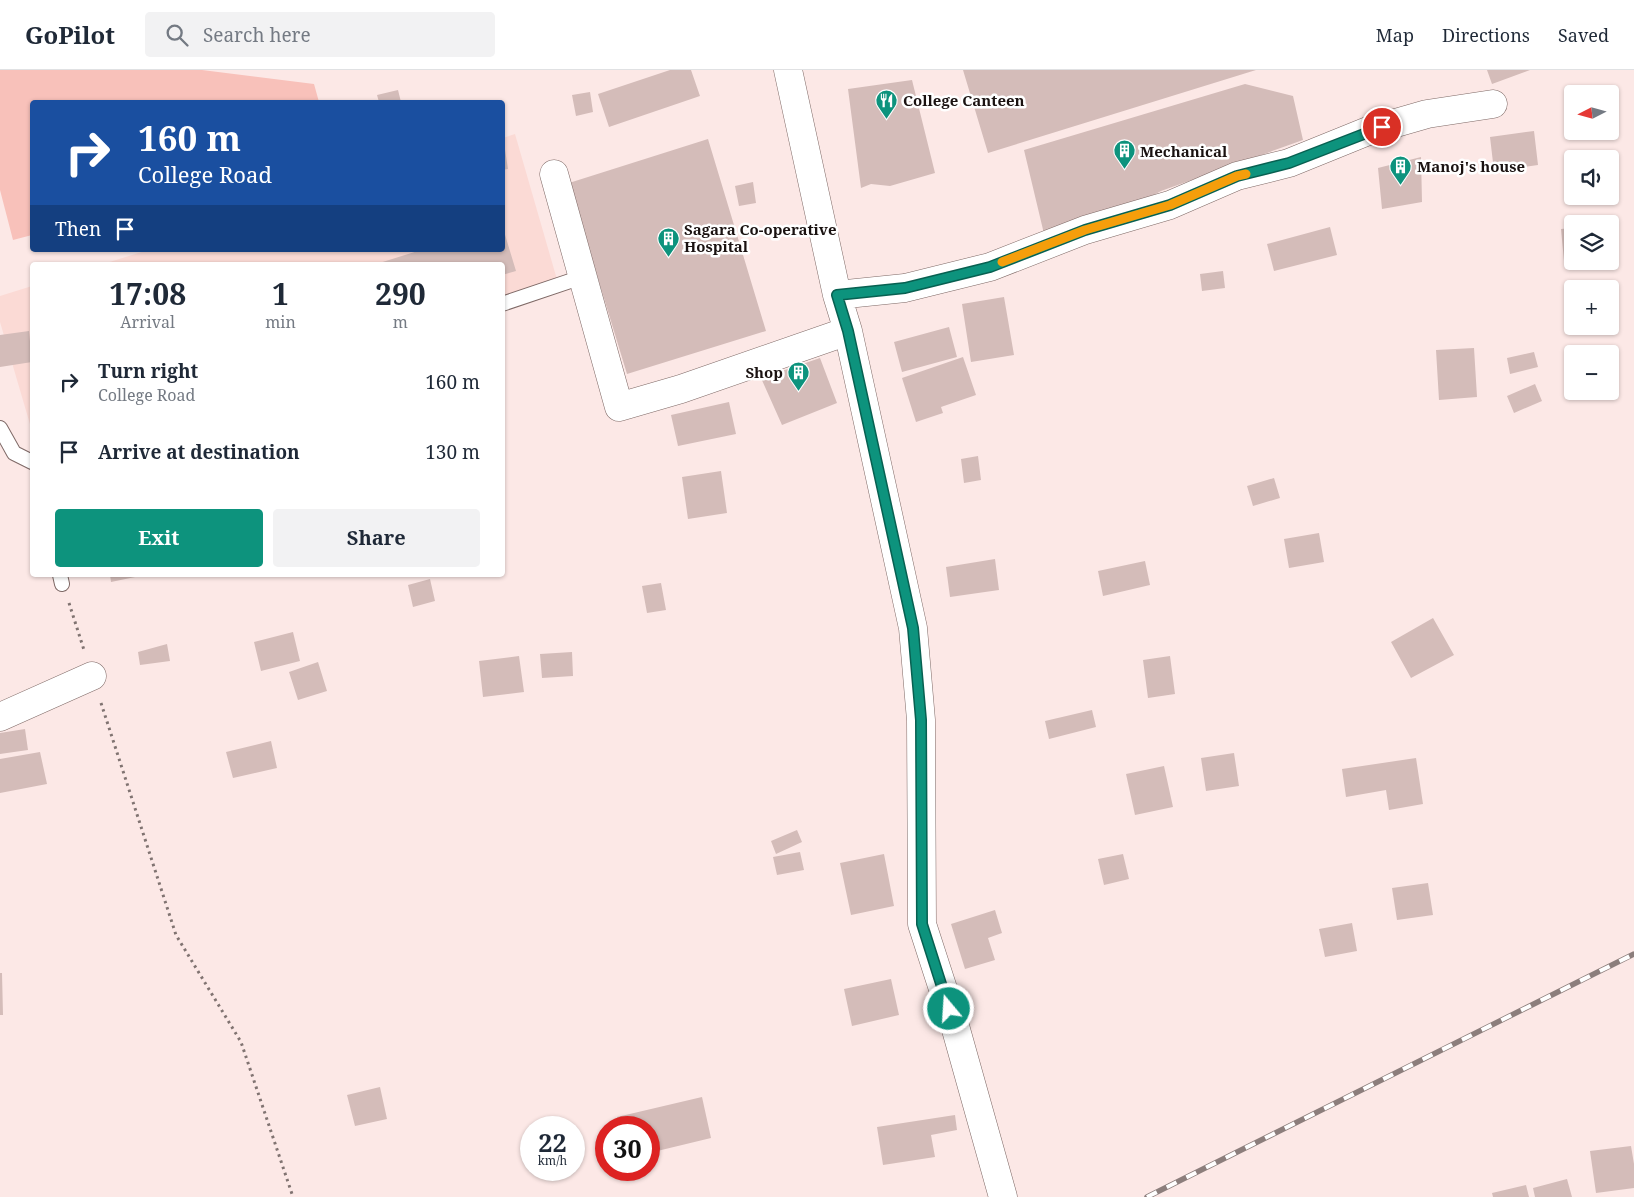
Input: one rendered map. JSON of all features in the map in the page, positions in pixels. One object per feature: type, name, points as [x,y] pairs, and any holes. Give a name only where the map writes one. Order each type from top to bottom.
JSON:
[{"type":"street","points":[[788,70],[913,628],[921,720],[922,924],[955,1026],[1003,1197]]},
{"type":"street","points":[[837,295],[905,288],[990,267],[1085,230],[1170,205],[1237,176],[1289,163],[1368,131],[1427,114],[1493,104]]},
{"type":"street","points":[[554,174],[619,407],[681,389],[848,331]]},
{"type":"street","points":[[0,717],[92,676]]},
{"type":"lane","points":[[505,303],[582,277]]},
{"type":"lane","points":[[0,428],[14,453],[30,463]]},
{"type":"lane","points":[[0,458],[14,453]]},
{"type":"path","points":[[61,579],[176,935],[241,1042],[294,1197]]},
{"type":"shaded area","points":[[0,70],[202,70],[314,84],[318,100],[30,100],[30,236],[13,240],[0,190]]},
{"type":"shaded area","points":[[515,134],[558,283],[505,299],[505,262],[110,262],[142,252],[505,252],[505,137]]},
{"type":"shaded area","points":[[30,287],[30,424],[0,322],[0,296]]},
{"type":"building","points":[[670,70],[691,70],[700,96],[609,127],[598,94]]},
{"type":"building","points":[[963,70],[1256,70],[988,153]]},
{"type":"building","points":[[1487,70],[1530,70],[1492,84]]},
{"type":"building","name":"College Canteen","points":[[912,80],[935,173],[890,186],[871,184],[861,188],[848,89]]},
{"type":"building","name":"Mechanical","points":[[1245,84],[1293,96],[1303,140],[1161,191],[1092,229],[1045,238],[1024,150]]},
{"type":"building","points":[[398,90],[400,100],[378,100],[377,95]]},
{"type":"building","points":[[590,92],[593,112],[576,116],[572,95]]},
{"type":"building","points":[[1534,131],[1538,165],[1494,171],[1490,137]]},
{"type":"building","name":"Sagara Co-operative Hospital","points":[[708,139],[766,331],[627,374],[569,183]]},
{"type":"building","points":[[505,150],[508,169],[505,170]]},
{"type":"building","name":"Manoj's house","points":[[1421,157],[1422,202],[1382,209],[1378,168]]},
{"type":"building","points":[[753,182],[756,203],[739,206],[735,186]]},
{"type":"building","points":[[1330,227],[1337,255],[1274,271],[1267,244]]},
{"type":"building","points":[[1561,229],[1564,229],[1564,261]]},
{"type":"building","points":[[505,235],[516,271],[505,274],[505,262],[383,262],[415,252],[505,252]]},
{"type":"building","points":[[1223,271],[1225,288],[1202,291],[1200,274]]},
{"type":"building","points":[[1004,297],[1014,355],[971,362],[962,304]]},
{"type":"building","points":[[949,327],[957,357],[902,372],[894,342]]},
{"type":"building","points":[[29,331],[30,362],[0,367],[0,335]]},
{"type":"building","points":[[1474,348],[1477,397],[1439,400],[1436,350]]},
{"type":"building","points":[[1534,352],[1538,367],[1510,374],[1507,358]]},
{"type":"building","points":[[963,357],[976,395],[941,407],[943,413],[916,422],[902,378]]},
{"type":"building","name":"Shop","points":[[820,358],[837,403],[782,425],[761,378]]},
{"type":"building","points":[[1535,384],[1542,401],[1514,413],[1507,396]]},
{"type":"building","points":[[729,402],[736,434],[678,446],[671,415]]},
{"type":"building","points":[[978,456],[981,480],[964,483],[961,459]]},
{"type":"building","points":[[721,471],[727,513],[688,519],[682,477]]},
{"type":"building","points":[[1274,478],[1280,498],[1253,506],[1247,486]]},
{"type":"building","points":[[1319,533],[1324,562],[1289,568],[1284,539]]},
{"type":"building","points":[[995,559],[999,590],[950,597],[946,567]]},
{"type":"building","points":[[1145,561],[1150,585],[1103,596],[1098,571]]},
{"type":"building","points":[[110,577],[135,577],[111,582]]},
{"type":"building","points":[[430,579],[435,601],[413,607],[408,585]]},
{"type":"building","points":[[661,583],[666,610],[647,613],[642,586]]},
{"type":"building","points":[[1433,618],[1454,655],[1411,678],[1391,642]]},
{"type":"building","points":[[293,632],[300,661],[261,671],[254,642]]},
{"type":"building","points":[[167,644],[170,661],[140,665],[138,652]]},
{"type":"building","points":[[572,652],[573,676],[542,678],[540,654]]},
{"type":"building","points":[[519,656],[524,692],[483,697],[479,661]]},
{"type":"building","points":[[1170,656],[1175,694],[1148,698],[1143,660]]},
{"type":"building","points":[[318,662],[327,691],[298,700],[289,672]]},
{"type":"building","points":[[1092,710],[1096,727],[1049,739],[1045,721]]},
{"type":"building","points":[[25,729],[28,750],[0,754],[0,733]]},
{"type":"building","points":[[271,741],[277,768],[233,778],[226,752]]},
{"type":"building","points":[[40,752],[47,784],[0,793],[0,759]]},
{"type":"building","points":[[1234,753],[1239,786],[1206,791],[1201,758]]},
{"type":"building","points":[[1416,758],[1423,804],[1389,810],[1386,790],[1346,797],[1342,769]]},
{"type":"building","points":[[1164,766],[1173,807],[1135,815],[1126,774]]},
{"type":"building","points":[[797,830],[802,842],[776,854],[771,841]]},
{"type":"building","points":[[800,852],[804,870],[777,875],[773,857]]},
{"type":"building","points":[[884,854],[894,906],[851,915],[840,863]]},
{"type":"building","points":[[1123,854],[1129,879],[1104,885],[1098,859]]},
{"type":"building","points":[[1428,883],[1433,915],[1397,920],[1392,888]]},
{"type":"building","points":[[995,910],[1002,933],[988,938],[995,960],[965,969],[951,924]]},
{"type":"building","points":[[1352,923],[1357,951],[1325,957],[1319,929]]},
{"type":"building","points":[[0,973],[2,973],[3,1015],[0,1015]]},
{"type":"building","points":[[891,979],[899,1015],[852,1026],[844,989]]},
{"type":"building","points":[[380,1087],[387,1119],[355,1126],[347,1095]]},
{"type":"building","points":[[702,1097],[711,1138],[660,1150],[660,1116],[621,1116]]},
{"type":"building","points":[[955,1115],[957,1130],[931,1135],[935,1157],[883,1165],[877,1127]]},
{"type":"building","points":[[1631,1146],[1634,1164],[1634,1188],[1596,1193],[1590,1151]]},
{"type":"building","points":[[1567,1179],[1572,1197],[1535,1197],[1533,1188]]},
{"type":"building","points":[[1526,1185],[1529,1197],[1493,1197],[1492,1193]]},
{"type":"railway","points":[[1147,1197],[1634,954]]},
{"type":"slow traffic","points":[[1002,262],[1085,230],[1170,205],[1237,176],[1246,174]]},
{"type":"place","name":"College Canteen","points":[[887,119]]},
{"type":"place","name":"Mechanical","points":[[1124,170]]},
{"type":"place","name":"Manoj's house","points":[[1401,185]]},
{"type":"place","name":"Sagara Co-operative Hospital","points":[[668,257]]},
{"type":"place","name":"Shop","points":[[799,391]]},
{"type":"route","points":[[949,1009],[922,924],[921,720],[913,628],[848,331],[837,295],[905,288],[990,267],[1085,230],[1170,205],[1237,176],[1289,163],[1382,127]]}]
